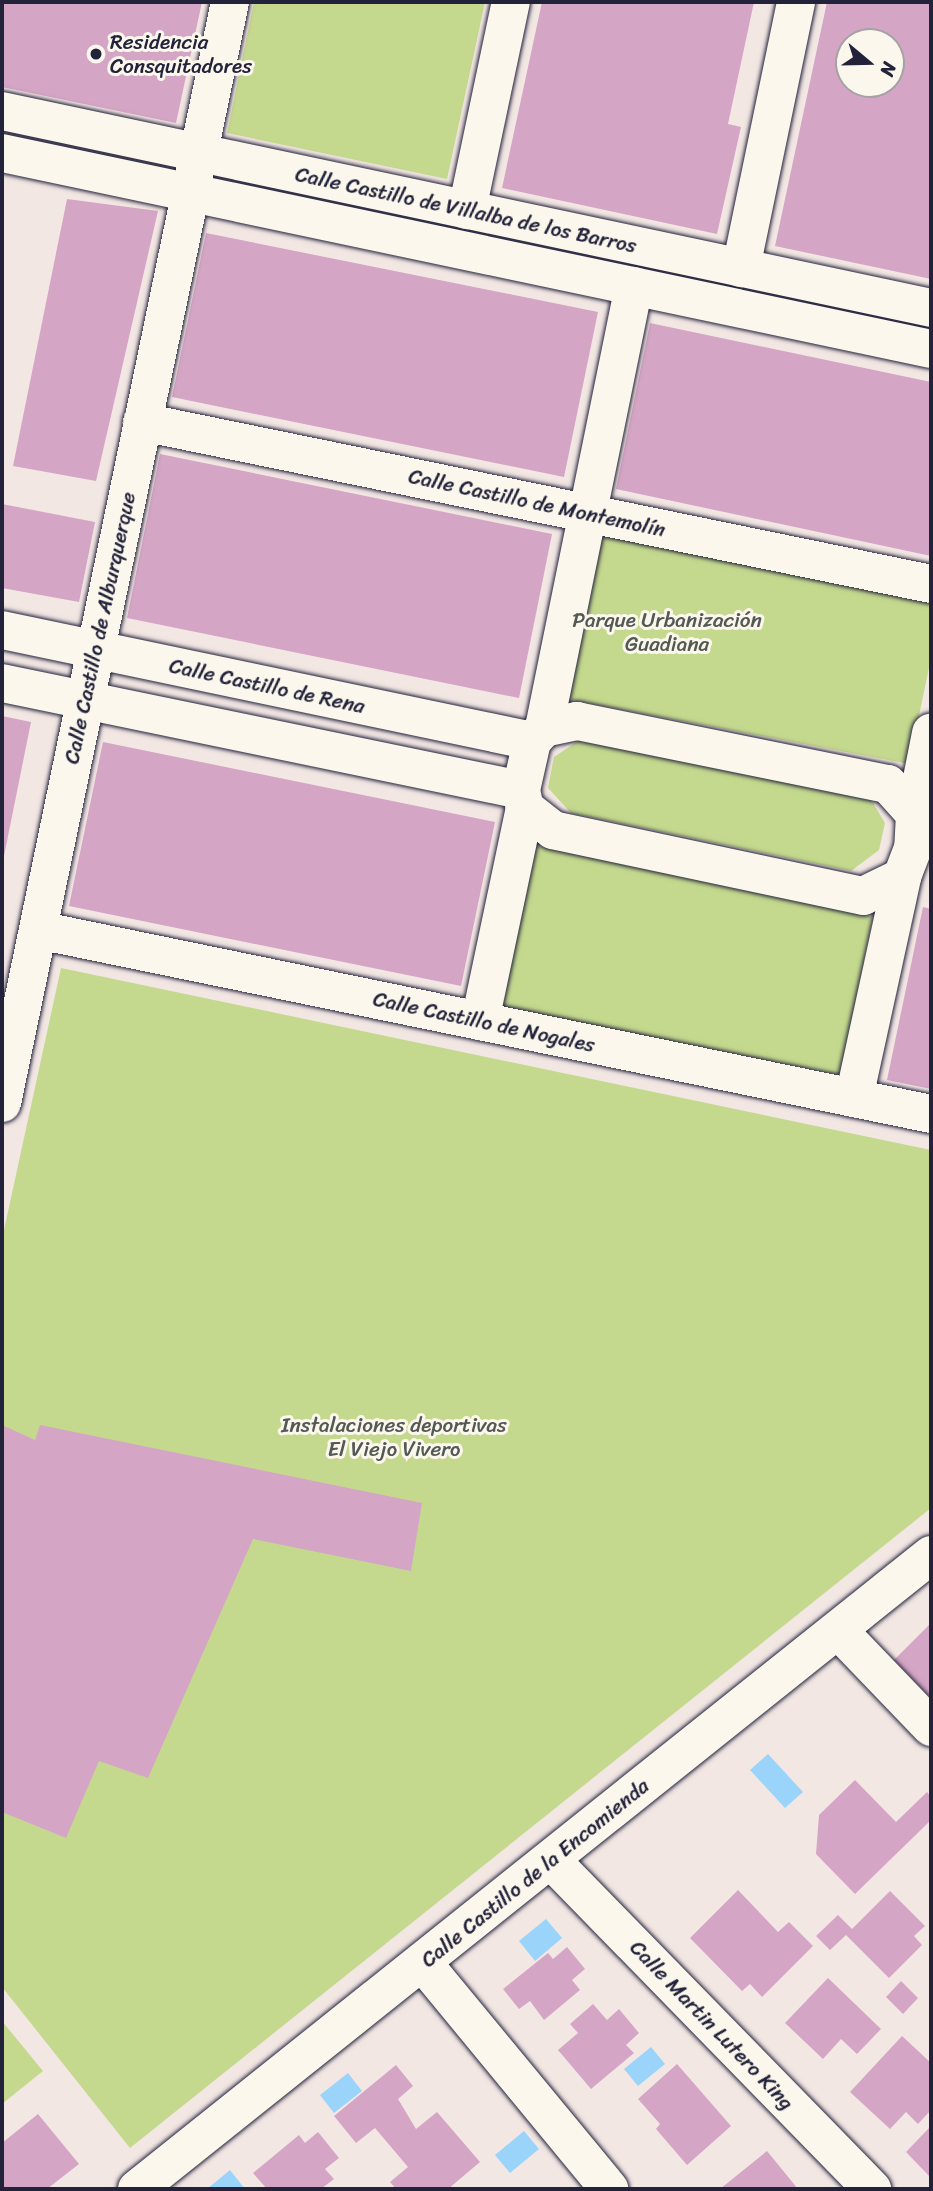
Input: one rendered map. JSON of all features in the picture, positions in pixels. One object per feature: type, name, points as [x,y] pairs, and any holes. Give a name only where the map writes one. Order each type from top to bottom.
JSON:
[{"type":"street","name":"Calle Castillo de Alburquerque","points":[[2,1104],[230,2]]},
{"type":"street","points":[[467,210],[511,2]]},
{"type":"street","points":[[741,268],[796,2]]},
{"type":"street","name":"Calle Castillo de Villalba de los Barros","points":[[2,111],[931,308]]},
{"type":"street","name":"Calle Castillo de Villalba de los Barros","points":[[2,153],[931,349]]},
{"type":"street","points":[[480,1021],[523,799],[587,514],[634,286]]},
{"type":"street","name":"Calle Castillo de Montemolín","points":[[142,422],[931,584]]},
{"type":"street","name":"Calle Castillo de Rena","points":[[2,630],[538,735]]},
{"type":"street","points":[[2,683],[523,799],[553,830],[863,896],[913,873]]},
{"type":"street","points":[[538,735],[577,721],[888,784],[920,820]]},
{"type":"street","points":[[854,1098],[913,873],[931,733]]},
{"type":"street","name":"Calle Castillo de Nogales","points":[[38,930],[931,1114]]},
{"type":"street","name":"Calle Castillo de la Encomienda","points":[[150,2185],[931,1555]]},
{"type":"street","points":[[839,1631],[931,1727]]},
{"type":"street","name":"Calle Martin Lutero King","points":[[551,1860],[872,2189]]},
{"type":"street","points":[[423,1963],[609,2189]]},
{"type":"green space","points":[[254,2],[485,2],[447,179],[227,133]]},
{"type":"green space","name":"Parque Urbanización Guadiana","points":[[596,532],[931,599],[931,658],[909,764],[561,698]]},
{"type":"green space","points":[[581,739],[870,798],[885,823],[879,850],[851,871],[571,813],[548,788],[554,757]]},
{"type":"green space","points":[[534,845],[873,917],[840,1075],[503,1007]]},
{"type":"green space","name":"Instalaciones deportivas El Viejo Vivero","points":[[61,968],[931,1150],[931,1508],[130,2148],[2,1987],[2,1239]]},
{"type":"green space","points":[[2,2021],[43,2071],[2,2104]]},
{"type":"water","points":[[768,1754],[803,1792],[785,1808],[750,1770]]},
{"type":"water","points":[[546,1919],[562,1938],[535,1961],[519,1941]]},
{"type":"water","points":[[651,2047],[665,2064],[638,2086],[624,2069]]},
{"type":"water","points":[[348,2073],[362,2091],[334,2113],[320,2095]]},
{"type":"water","points":[[524,2131],[539,2149],[510,2173],[495,2155]]},
{"type":"water","points":[[230,2170],[245,2189],[207,2189]]},
{"type":"building","name":"Residencia Consquitadores","points":[[2,2],[202,2],[176,123],[2,87]]},
{"type":"building","points":[[542,2],[754,2],[728,124],[741,127],[717,234],[502,188]]},
{"type":"building","points":[[827,2],[931,2],[931,279],[775,246]]},
{"type":"building","points":[[67,199],[158,211],[96,481],[13,466]]},
{"type":"building","points":[[206,233],[598,312],[564,477],[172,397]]},
{"type":"building","points":[[650,323],[931,382],[931,556],[616,489]]},
{"type":"building","points":[[160,454],[552,534],[519,698],[127,618]]},
{"type":"building","points":[[2,504],[95,522],[79,602],[2,588]]},
{"type":"building","points":[[2,716],[31,722],[3,861],[2,861]]},
{"type":"building","points":[[103,742],[495,822],[461,986],[69,906]]},
{"type":"building","points":[[923,907],[931,909],[931,1089],[887,1080]]},
{"type":"building","points":[[2,1425],[35,1440],[40,1425],[422,1503],[411,1571],[253,1539],[148,1778],[99,1761],[66,1838],[2,1812]]},
{"type":"building","points":[[931,1623],[931,1698],[894,1660]]},
{"type":"building","points":[[855,1780],[896,1822],[927,1792],[931,1797],[931,1820],[855,1894],[816,1854],[819,1815]]},
{"type":"building","points":[[738,1890],[778,1932],[789,1922],[813,1946],[762,1997],[750,1984],[742,1991],[690,1938]]},
{"type":"building","points":[[890,1891],[925,1926],[914,1936],[922,1945],[889,1978],[846,1935],[830,1950],[816,1936],[838,1915],[852,1929]]},
{"type":"building","points":[[567,1947],[585,1969],[572,1980],[580,1990],[544,2020],[530,2001],[519,2009],[503,1989],[548,1953],[553,1959]]},
{"type":"building","points":[[828,1978],[881,2029],[857,2054],[841,2039],[823,2059],[785,2023]]},
{"type":"building","points":[[901,1981],[918,1998],[903,2014],[886,1997]]},
{"type":"building","points":[[593,2004],[607,2020],[619,2009],[639,2033],[626,2045],[634,2053],[591,2089],[558,2050],[578,2033],[570,2024]]},
{"type":"building","points":[[902,2036],[931,2063],[931,2110],[918,2124],[906,2112],[890,2129],[850,2092]]},
{"type":"building","points":[[677,2064],[731,2126],[687,2165],[656,2129],[660,2124],[638,2099]]},
{"type":"building","points":[[396,2065],[413,2086],[398,2099],[416,2129],[437,2112],[480,2162],[448,2189],[396,2189],[390,2182],[408,2167],[375,2128],[356,2143],[334,2116]]},
{"type":"building","points":[[38,2114],[79,2164],[47,2189],[2,2189],[2,2143]]},
{"type":"building","points":[[929,2128],[931,2130],[931,2178],[906,2152]]},
{"type":"building","points":[[318,2132],[339,2158],[325,2169],[334,2179],[321,2189],[267,2189],[253,2173],[299,2135],[305,2143]]},
{"type":"building","points":[[767,2151],[798,2189],[720,2189]]},
{"type":"place","name":"Residencia Consquitadores","points":[[96,54]]}]
